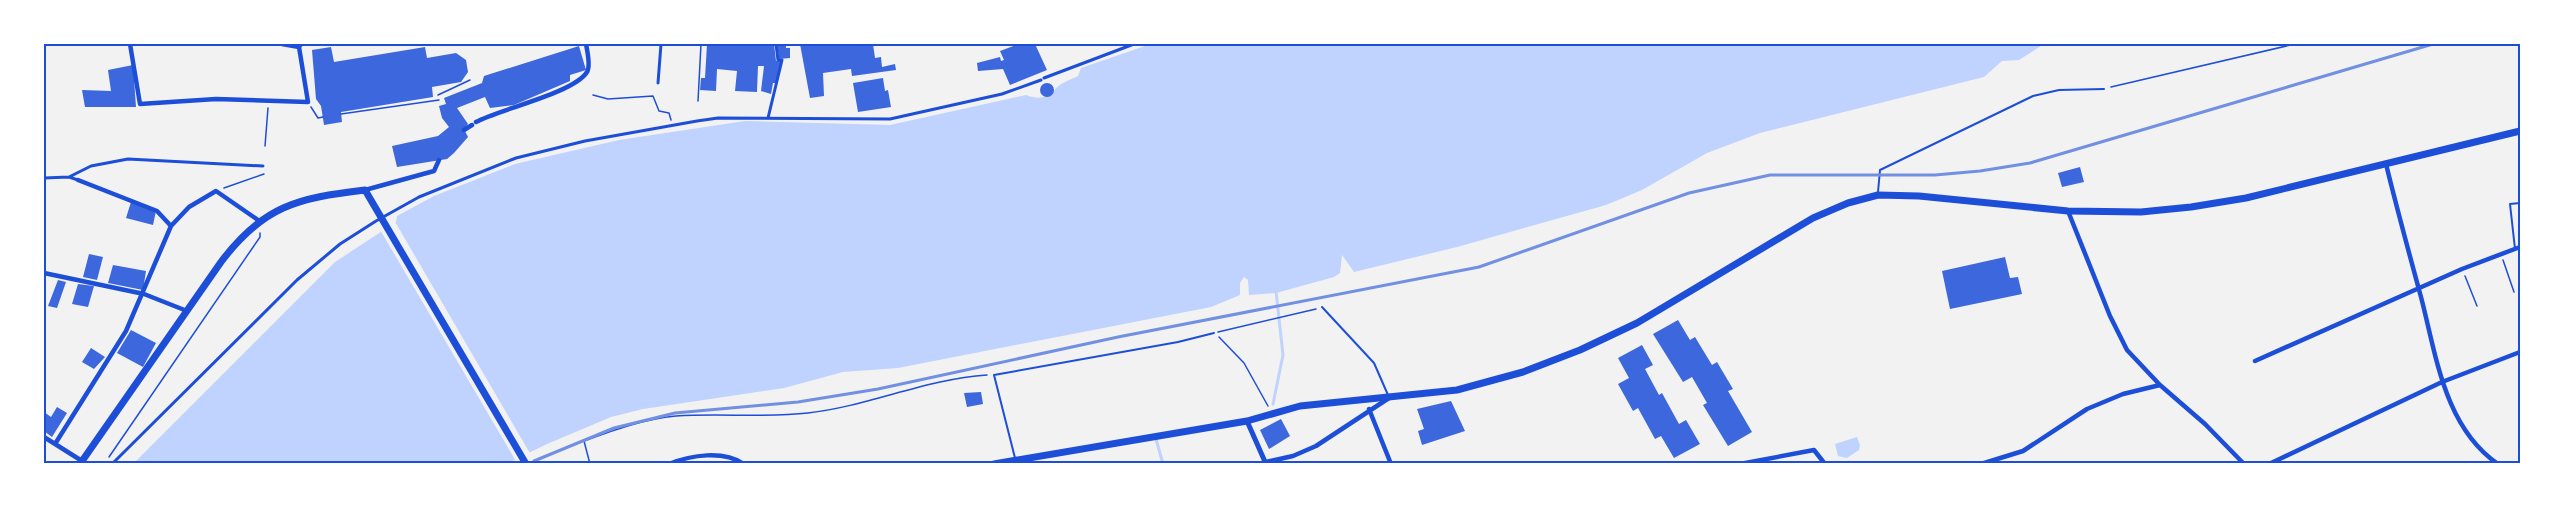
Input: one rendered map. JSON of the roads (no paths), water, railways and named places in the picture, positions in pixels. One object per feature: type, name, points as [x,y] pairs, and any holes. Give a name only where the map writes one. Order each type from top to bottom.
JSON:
[{"type":"main road","points":[[994,464],[1247,421],[1327,402],[1389,398],[1478,385],[1580,350],[1637,323],[1813,218],[1848,203],[1878,195],[1919,196],[2068,211],[2141,212],[2246,198],[2520,131]]},
{"type":"main road","points":[[81,462],[234,245],[258,220],[304,201],[365,190],[525,462]]},
{"type":"street","points":[[130,44],[140,104],[216,99],[308,102],[300,45],[282,44]]},
{"type":"street","points":[[464,130],[474,123],[559,90],[584,74],[588,68],[586,44]]},
{"type":"street","points":[[658,83],[661,44]]},
{"type":"street","points":[[768,118],[782,60],[778,60],[776,44]]},
{"type":"street","points":[[112,464],[297,280],[340,244],[393,211],[467,176],[537,151],[718,118],[890,119],[1002,94],[1134,44]]},
{"type":"street","points":[[69,177],[91,166],[128,159],[263,166]]},
{"type":"street","points":[[365,190],[434,171],[438,160]]},
{"type":"street","points":[[2386,164],[2442,382],[2469,434],[2498,464]]},
{"type":"street","points":[[44,178],[69,177],[78,180],[157,211],[171,226]]},
{"type":"street","points":[[55,444],[126,331],[144,294],[171,226],[189,207],[216,191],[258,220]]},
{"type":"street","points":[[2068,211],[2110,316],[2127,350],[2160,385],[2205,424],[2244,464]]},
{"type":"street","points":[[2255,361],[2418,288],[2518,248]]},
{"type":"street","points":[[44,273],[144,294],[187,311]]},
{"type":"street","points":[[2269,464],[2442,382],[2520,352]]},
{"type":"street","points":[[1981,464],[2023,451],[2087,409],[2123,394],[2160,385]]},
{"type":"street","points":[[1247,421],[1266,463],[1293,456],[1316,446],[1389,398]]},
{"type":"street","points":[[1369,409],[1391,464]]},
{"type":"street","points":[[44,437],[81,462]]},
{"type":"street","points":[[1740,464],[1814,450],[1825,464]]},
{"type":"street","points":[[669,464],[694,457],[715,456],[735,458],[744,464]]},
{"type":"lane","points":[[1878,195],[1880,170],[1955,131],[2001,114],[2033,96],[2058,90],[2104,88]]},
{"type":"lane","points":[[2518,248],[2510,204],[2520,203]]},
{"type":"lane","points":[[1322,307],[1374,363],[1389,398]]},
{"type":"lane","points":[[1015,459],[994,375],[1214,333]]},
{"type":"water","points":[[1151,44],[2044,44],[2019,60],[2002,61],[1984,77],[1760,133],[1707,153],[1642,190],[1606,205],[1457,247],[1354,272],[1342,255],[1340,273],[1334,277],[1276,293],[1249,295],[1248,280],[1244,277],[1240,283],[1240,295],[1211,307],[898,368],[843,372],[784,388],[643,409],[611,417],[508,463],[133,464],[335,262],[396,222],[397,216],[434,196],[515,164],[619,140],[745,121],[890,125],[1026,95],[1036,98],[1044,97],[1051,95],[1059,85],[1078,76],[1081,68]]},
{"type":"water","points":[[1857,437],[1859,450],[1847,458],[1838,456],[1835,444]]},
{"type":"waterway","points":[[1273,404],[1283,355],[1276,291]]},
{"type":"waterway","points":[[1156,439],[1163,464]]},
{"type":"railway","points":[[534,461],[614,428],[675,413],[798,402],[878,389],[1118,337],[1479,267],[1689,193],[1770,175],[1935,175],[2030,163],[2433,44]]}]
